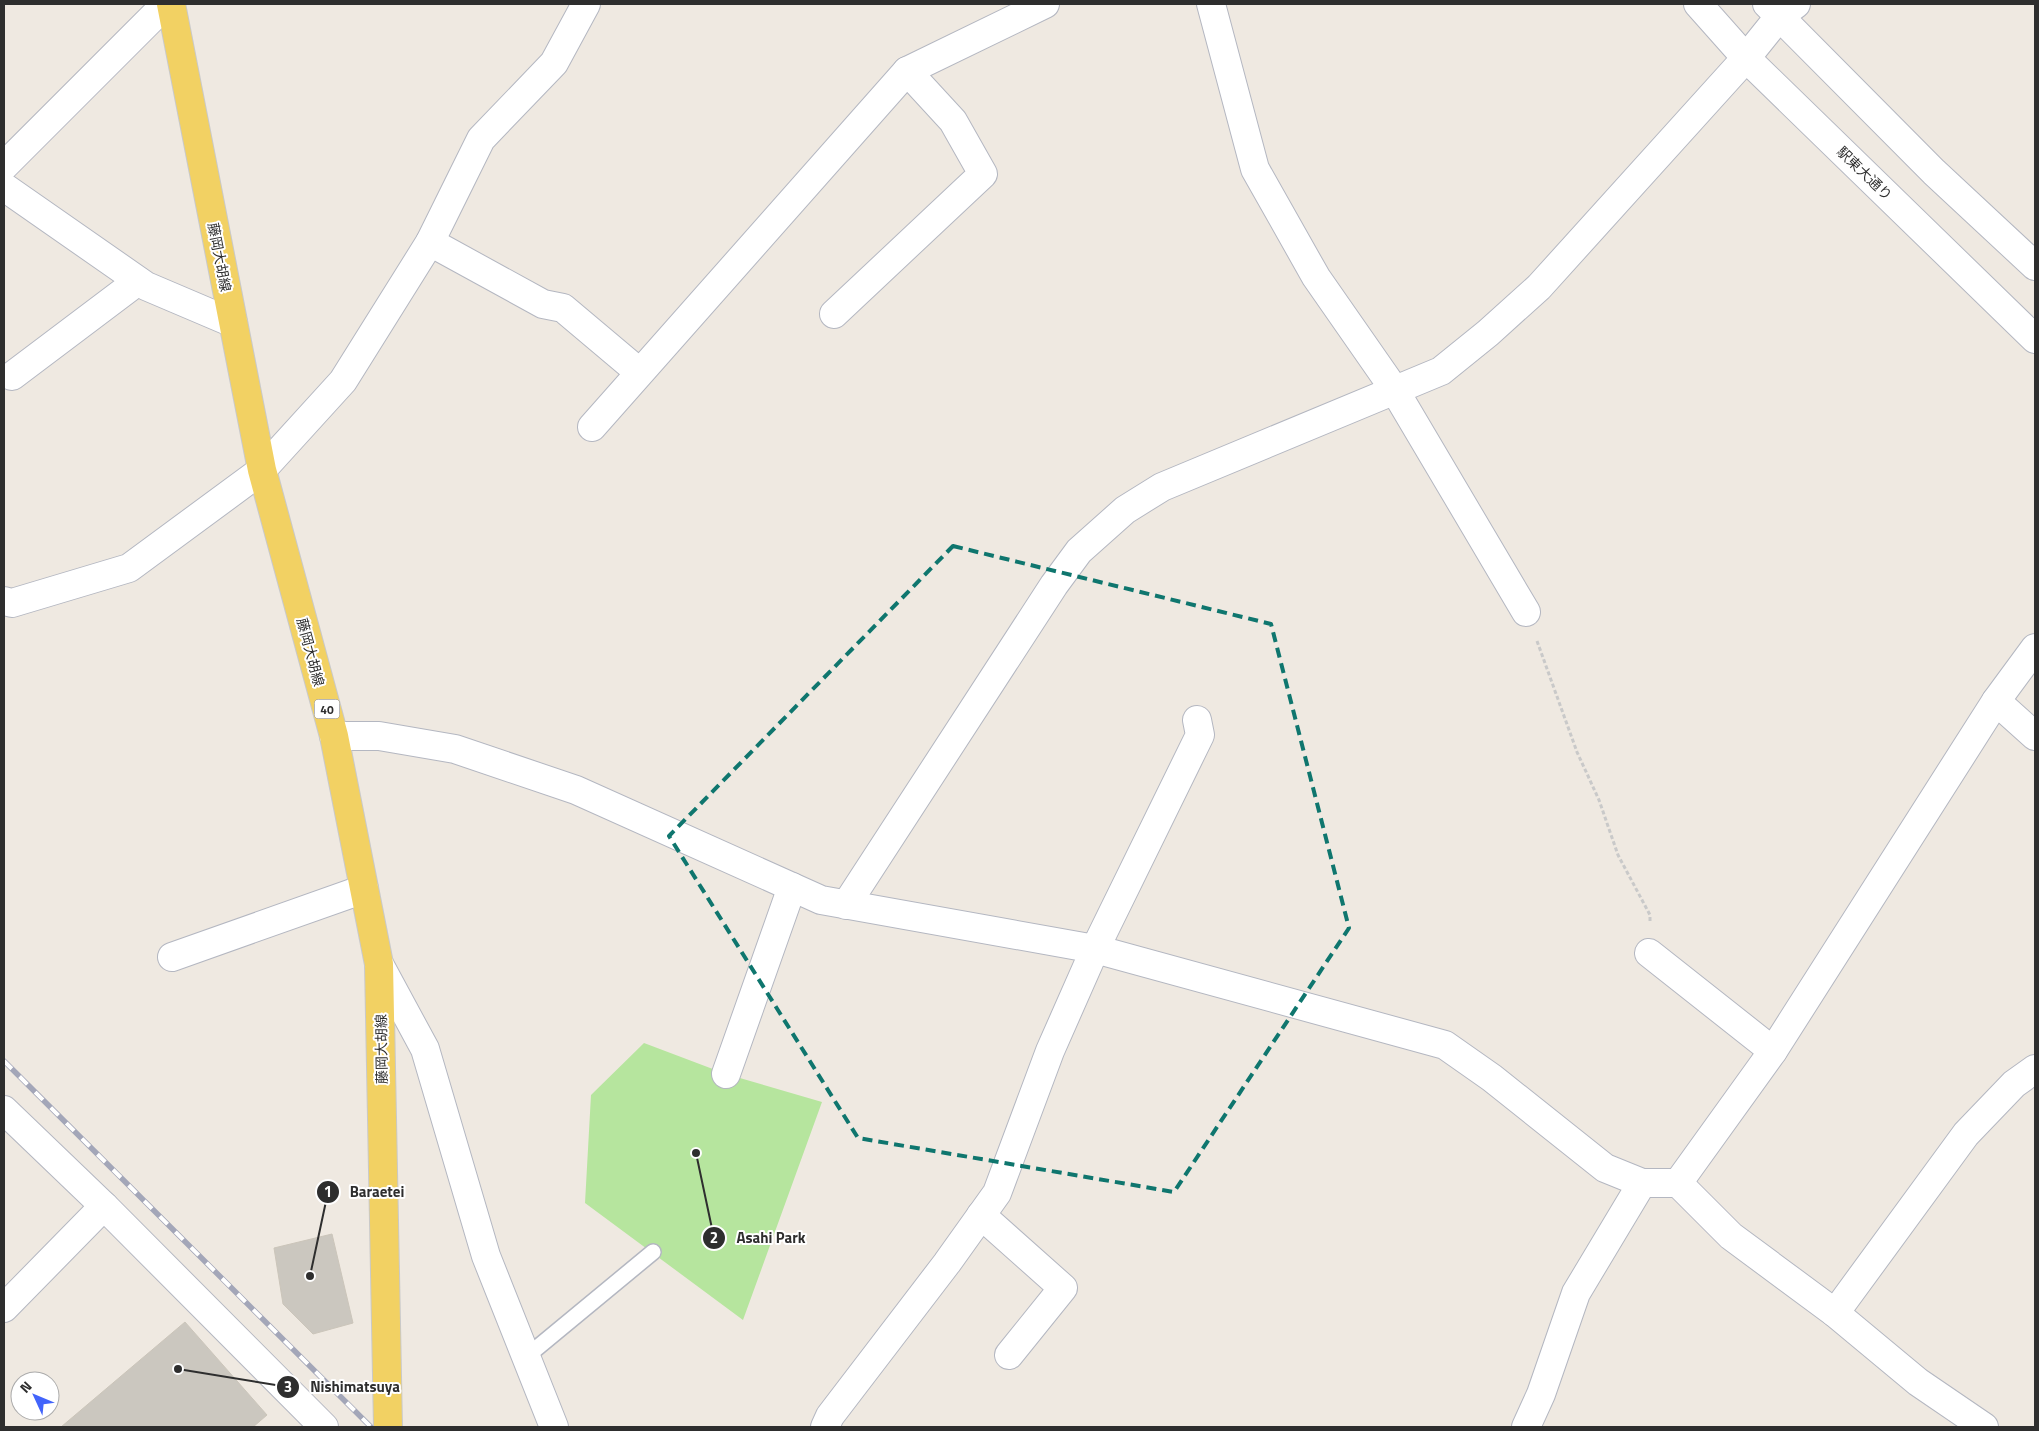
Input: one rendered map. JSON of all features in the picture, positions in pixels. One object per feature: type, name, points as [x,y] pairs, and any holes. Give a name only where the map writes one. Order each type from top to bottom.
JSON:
[{"type":"main road","name":"藤岡大胡線","points":[[171,4],[262,470],[334,736],[379,964],[388,1427]]},
{"type":"street","points":[[4,166],[166,4]]},
{"type":"street","points":[[4,601],[12,603],[129,568],[262,470],[343,381],[430,242],[480,139],[554,63],[586,4]]},
{"type":"street","points":[[592,427],[906,71],[1045,4]]},
{"type":"street","points":[[1211,4],[1254,169],[1316,277],[1394,389],[1526,612]]},
{"type":"street","name":"駅東大通り","points":[[1698,4],[1746,58],[2035,338]]},
{"type":"street","points":[[846,905],[1054,585],[1079,551],[1125,510],[1162,486],[1394,389],[1442,371],[1532,294],[1746,58],[1781,8],[1934,172],[2035,266]]},
{"type":"street","points":[[834,314],[983,174],[953,121],[906,71]]},
{"type":"street","points":[[4,187],[146,286],[233,323]]},
{"type":"street","points":[[430,242],[542,304],[563,308],[639,372]]},
{"type":"street","points":[[12,376],[138,281]]},
{"type":"street","points":[[1678,1183],[1773,1051],[1996,701],[2035,648]]},
{"type":"street","points":[[1996,701],[2035,736]]},
{"type":"street","points":[[825,1427],[830,1416],[947,1264],[997,1193],[1050,1051],[1094,949],[1200,735],[1196,720]]},
{"type":"street","points":[[334,736],[379,736],[456,749],[576,790],[822,900],[1094,949],[1445,1045],[1492,1078],[1605,1168],[1642,1183],[1678,1183],[1731,1236],[1835,1313],[1918,1382],[1984,1427]]},
{"type":"street","points":[[726,1074],[792,887]]},
{"type":"street","points":[[172,956],[364,889]]},
{"type":"street","points":[[1649,953],[1773,1051]]},
{"type":"street","points":[[379,964],[425,1049],[486,1256],[554,1427]]},
{"type":"street","points":[[1835,1313],[1966,1134],[2014,1084],[2035,1069]]},
{"type":"street","points":[[4,1110],[104,1206],[324,1427]]},
{"type":"street","points":[[1526,1427],[1541,1394],[1576,1294],[1642,1183]]},
{"type":"street","points":[[4,1308],[104,1206]]},
{"type":"street","points":[[981,1216],[1063,1288],[1009,1355]]},
{"type":"lane","points":[[526,1358],[652,1252]]},
{"type":"path","points":[[1526,612],[1577,752],[1599,800],[1618,856],[1650,915],[1649,953]]},
{"type":"highlighted area","points":[[953,546],[1271,624],[1349,928],[1174,1192],[858,1138],[669,836]]},
{"type":"green space","points":[[644,1043],[726,1074],[822,1102],[743,1320],[585,1203],[591,1095]]},
{"type":"building","points":[[332,1234],[353,1323],[313,1334],[283,1304],[274,1248]]},
{"type":"building","points":[[185,1322],[267,1415],[253,1427],[61,1427]]},
{"type":"railway","points":[[4,1061],[371,1427]]},
{"type":"place","name":"Asahi Park","points":[[696,1153]]},
{"type":"place","name":"Baraetei","points":[[310,1276]]},
{"type":"place","name":"Nishimatsuya","points":[[178,1369]]}]
